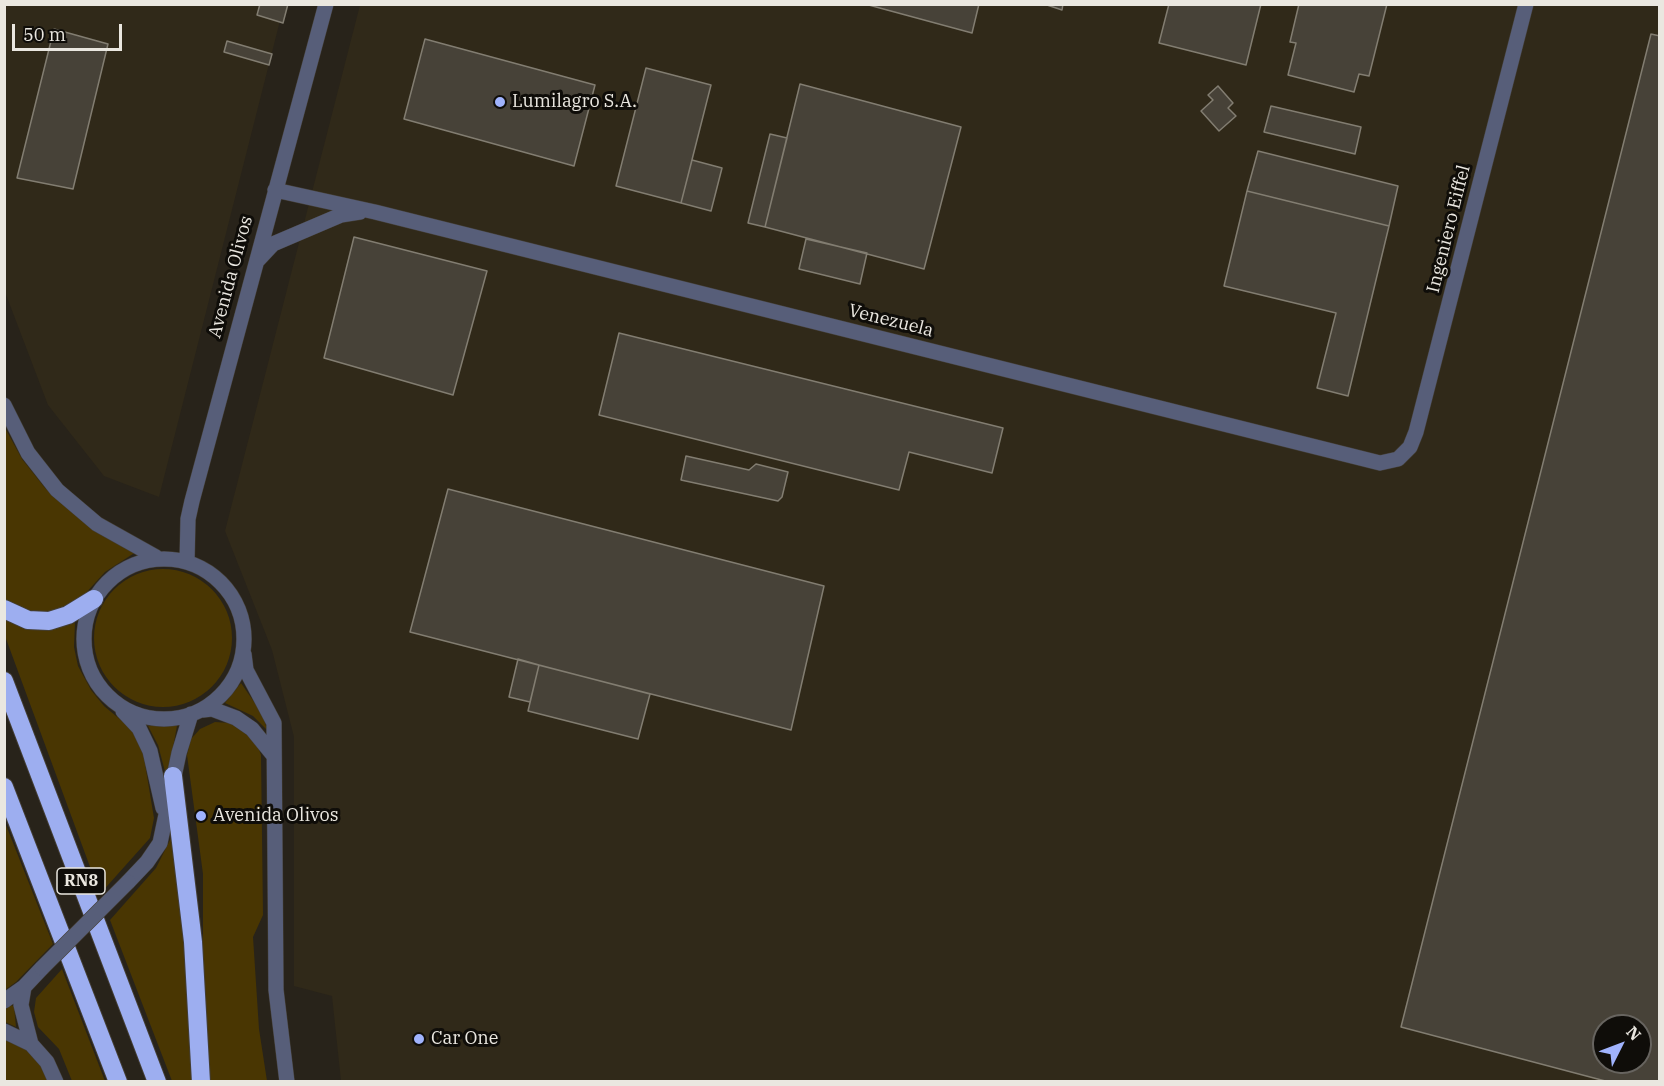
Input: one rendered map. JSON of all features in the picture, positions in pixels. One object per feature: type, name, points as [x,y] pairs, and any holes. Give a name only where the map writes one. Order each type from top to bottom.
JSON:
[{"type":"highway","points":[[4,609],[28,620],[49,621],[68,615],[94,598]]},
{"type":"highway","name":"RN8","points":[[4,681],[158,1082]]},
{"type":"highway","points":[[173,776],[193,942],[201,1082]]},
{"type":"highway","name":"RN8","points":[[4,787],[118,1082]]},
{"type":"street","name":"Avenida Olivos","points":[[187,562],[188,519],[192,501],[326,4]]},
{"type":"street","name":"Ingeniero Eiffel","points":[[1398,459],[1410,447],[1416,432],[1526,4]]},
{"type":"street","name":"Venezuela","points":[[275,190],[375,212],[1367,462],[1380,463],[1398,459]]},
{"type":"street","points":[[254,267],[260,255],[273,244],[341,215],[375,212]]},
{"type":"street","points":[[4,405],[28,453],[57,490],[97,524],[156,558],[187,562],[209,574],[226,589],[242,622],[246,670],[274,723],[275,979],[287,1082]]},
{"type":"street","points":[[156,558],[119,572],[102,586],[86,616],[83,635],[85,655],[96,681],[139,728],[150,751],[158,775],[165,819]]},
{"type":"street","points":[[4,1001],[24,987],[128,882],[160,843],[173,776],[197,712],[227,689],[240,666],[243,652]]},
{"type":"street","points":[[114,702],[132,712],[151,718],[171,718],[212,709],[236,718],[252,729],[274,756]]},
{"type":"street","points":[[24,987],[21,1012],[31,1044]]},
{"type":"street","points":[[4,1031],[31,1044],[47,1062],[56,1082]]},
{"type":"shaded area","points":[[5,5],[284,5],[159,497],[104,476],[48,405],[5,292]]},
{"type":"shaded area","points":[[360,5],[1659,5],[1659,1081],[341,1081],[332,996],[294,986],[294,737],[272,650],[225,531]]},
{"type":"shaded area","points":[[4,426],[22,459],[45,488],[103,536],[136,552],[105,572],[74,606],[61,612],[25,614],[5,601]]},
{"type":"shaded area","points":[[163,569],[190,574],[202,580],[212,589],[221,599],[227,611],[232,638],[227,665],[221,677],[212,687],[202,696],[190,702],[163,707],[136,702],[124,696],[114,687],[105,677],[99,665],[94,638],[99,611],[105,599],[114,589],[124,580],[136,574]]},
{"type":"shaded area","points":[[5,618],[33,630],[49,630],[75,623],[74,647],[78,666],[91,690],[104,706],[134,731],[143,752],[154,818],[150,838],[100,894],[5,636]]},
{"type":"shaded area","points":[[241,683],[261,712],[268,731],[253,716],[225,703]]},
{"type":"shaded area","points":[[215,722],[230,723],[256,741],[261,755],[263,915],[253,937],[259,1029],[267,1081],[210,1081],[203,964],[203,874],[187,755],[191,739],[200,729]]},
{"type":"shaded area","points":[[148,726],[177,726],[167,779],[158,745]]},
{"type":"shaded area","points":[[4,820],[53,944],[16,982],[5,990]]},
{"type":"shaded area","points":[[176,828],[196,1081],[172,1081],[110,920],[156,868]]},
{"type":"shaded area","points":[[62,969],[105,1081],[72,1081],[59,1049],[38,1027],[34,1012],[36,998]]},
{"type":"shaded area","points":[[10,1005],[14,1006],[16,1027],[5,1022],[5,1010]]},
{"type":"shaded area","points":[[5,1039],[23,1047],[38,1060],[50,1082],[5,1082]]},
{"type":"building","points":[[260,4],[288,4],[283,23],[257,15]]},
{"type":"building","points":[[865,4],[979,4],[972,33]]},
{"type":"building","points":[[1044,4],[1063,4],[1062,10]]},
{"type":"building","points":[[1169,4],[1261,4],[1246,65],[1159,43]]},
{"type":"building","points":[[1299,4],[1387,4],[1369,76],[1359,74],[1354,92],[1288,75],[1296,43],[1290,42]]},
{"type":"building","points":[[54,29],[108,44],[73,189],[17,178]]},
{"type":"building","points":[[1651,34],[1660,36],[1660,1082],[1609,1082],[1401,1027]]},
{"type":"building","name":"Lumilagro S.A.","points":[[425,39],[595,85],[574,166],[404,119]]},
{"type":"building","points":[[227,41],[272,54],[269,65],[224,52]]},
{"type":"building","points":[[646,68],[711,85],[681,203],[616,186]]},
{"type":"building","points":[[800,84],[961,127],[924,269],[765,227]]},
{"type":"building","points":[[1218,86],[1233,103],[1228,108],[1236,116],[1219,131],[1201,111],[1213,100],[1208,95]]},
{"type":"building","points":[[1271,106],[1361,127],[1355,154],[1264,132]]},
{"type":"building","points":[[770,134],[787,138],[765,227],[748,223]]},
{"type":"building","points":[[1258,151],[1398,186],[1389,226],[1247,191]]},
{"type":"building","points":[[692,160],[722,168],[711,211],[681,203]]},
{"type":"building","points":[[1247,191],[1389,226],[1348,396],[1317,388],[1336,313],[1224,286]]},
{"type":"building","points":[[354,237],[487,271],[453,395],[324,358]]},
{"type":"building","points":[[806,239],[867,253],[860,284],[799,269]]},
{"type":"building","points":[[619,333],[1003,428],[992,473],[909,452],[899,490],[599,415]]},
{"type":"building","points":[[686,456],[749,470],[756,464],[788,472],[782,497],[778,501],[681,480]]},
{"type":"building","points":[[448,489],[824,586],[791,730],[410,632]]},
{"type":"building","points":[[518,659],[539,665],[530,702],[509,697]]},
{"type":"building","points":[[539,665],[650,694],[638,739],[528,711]]},
{"type":"place","name":"Lumilagro S.A.","points":[[500,102]]},
{"type":"place","name":"Avenida Olivos","points":[[201,816]]},
{"type":"place","name":"Car One","points":[[419,1039]]}]
